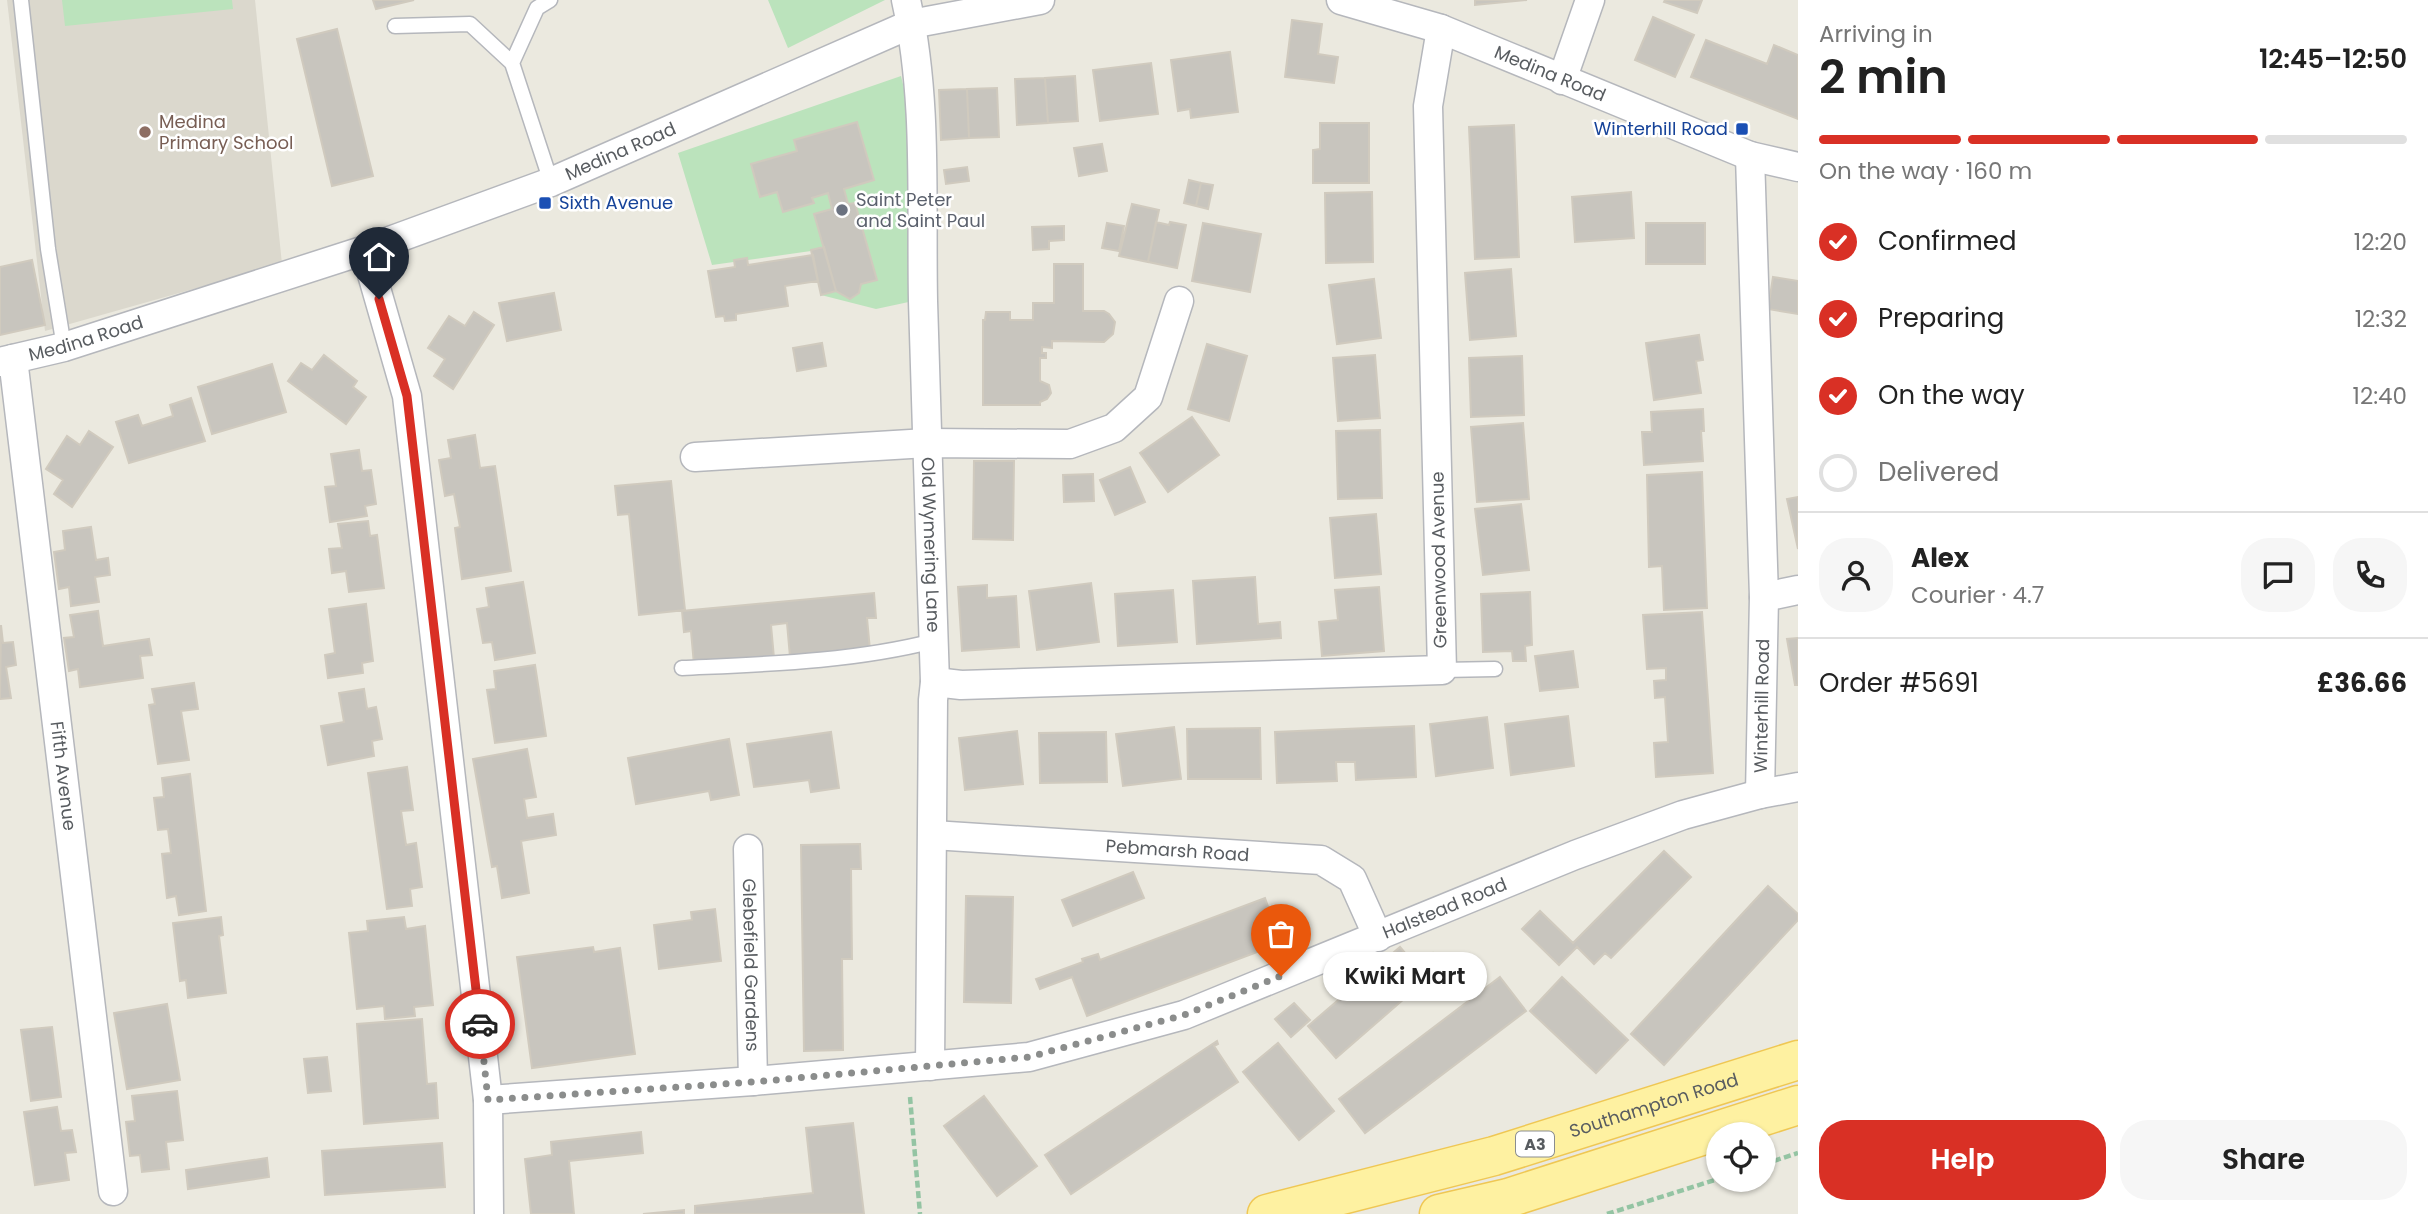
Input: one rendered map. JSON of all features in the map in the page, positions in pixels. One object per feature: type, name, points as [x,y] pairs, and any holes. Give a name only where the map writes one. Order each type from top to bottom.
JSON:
[{"type":"main road","name":"Southampton Road","points":[[1267,1214],[1494,1156],[1798,1060]]},
{"type":"main road","name":"A3","points":[[1439,1214],[1508,1198],[1798,1105]]},
{"type":"street","name":"Medina Road","points":[[7,361],[64,348],[365,250],[551,182],[908,12],[1040,0]]},
{"type":"street","name":"Medina Road","points":[[1341,0],[1440,29],[1750,156],[1798,167]]},
{"type":"street","points":[[1562,80],[1590,0]]},
{"type":"street","name":"Old Wymering Lane","points":[[908,12],[922,118],[927,443],[935,682],[933,835],[919,1067]]},
{"type":"street","name":"Greenwood Avenue","points":[[935,682],[961,685],[1442,670],[1428,106],[1440,29]]},
{"type":"street","name":"Winterhill Road","points":[[1750,156],[1764,597],[1760,794]]},
{"type":"street","points":[[365,250],[407,396],[488,1100],[489,1214]]},
{"type":"street","points":[[695,457],[927,443],[1070,444],[1114,428],[1148,397],[1179,301]]},
{"type":"street","name":"Fifth Avenue","points":[[7,361],[113,1191]]},
{"type":"street","points":[[1764,597],[1798,590]]},
{"type":"street","name":"Halstead Road","points":[[488,1100],[753,1082],[1029,1057],[1184,1015],[1575,855],[1683,816],[1760,794],[1798,787]]},
{"type":"street","name":"Pebmarsh Road","points":[[933,835],[1321,860],[1352,878],[1378,937]]},
{"type":"street","name":"Glebefield Gardens","points":[[748,849],[753,1082]]},
{"type":"lane","points":[[20,0],[48,249],[64,348]]},
{"type":"lane","points":[[512,63],[537,8],[550,0]]},
{"type":"lane","points":[[395,26],[470,24],[512,63],[551,182]]},
{"type":"lane","points":[[682,668],[814,661],[906,648],[934,641]]},
{"type":"lane","points":[[1442,670],[1495,669]]},
{"type":"path","points":[[919,1067],[920,1214]]},
{"type":"path","points":[[1776,1160],[1798,1153]]},
{"type":"path","points":[[1607,1214],[1706,1183]]},
{"type":"shaded area","name":"Medina Primary School","points":[[7,0],[255,0],[282,264],[45,331]]},
{"type":"green space","points":[[62,0],[232,0],[233,9],[65,26]]},
{"type":"green space","points":[[768,0],[885,0],[788,48]]},
{"type":"green space","points":[[901,76],[915,134],[918,300],[876,309],[821,295],[811,251],[712,265],[678,153]]},
{"type":"building","points":[[373,0],[414,0],[376,9]]},
{"type":"building","points":[[1475,0],[1527,0],[1475,5]]},
{"type":"building","points":[[1702,0],[1697,13],[1664,2]]},
{"type":"building","points":[[1653,17],[1694,35],[1675,77],[1635,60]]},
{"type":"building","points":[[1292,20],[1322,24],[1318,54],[1338,57],[1334,83],[1285,77]]},
{"type":"building","points":[[337,29],[373,176],[332,186],[297,39]]},
{"type":"building","points":[[1706,40],[1767,64],[1774,45],[1798,55],[1798,119],[1691,77]]},
{"type":"building","points":[[1230,52],[1238,112],[1191,118],[1190,109],[1178,111],[1171,60]]},
{"type":"building","points":[[1151,63],[1158,114],[1100,121],[1093,70]]},
{"type":"building","points":[[1075,76],[1078,121],[1048,123],[1045,78]]},
{"type":"building","points":[[1045,78],[1048,123],[1017,125],[1015,79]]},
{"type":"building","points":[[997,88],[999,137],[969,138],[967,89]]},
{"type":"building","points":[[967,89],[969,138],[941,140],[939,90]]},
{"type":"building","name":"Saint Peter and Saint Paul","points":[[857,122],[874,180],[844,189],[848,204],[855,203],[877,280],[861,284],[859,293],[850,299],[836,291],[814,214],[832,209],[828,193],[812,198],[814,203],[783,212],[777,192],[760,197],[751,164],[797,151],[794,140]]},
{"type":"building","points":[[1320,123],[1369,123],[1369,183],[1313,183],[1313,150],[1320,149]]},
{"type":"building","points":[[1514,125],[1519,257],[1475,259],[1469,127]]},
{"type":"building","points":[[1102,144],[1107,171],[1079,176],[1074,148]]},
{"type":"building","points":[[967,167],[969,181],[946,184],[944,170]]},
{"type":"building","points":[[1189,180],[1201,183],[1196,206],[1184,203]]},
{"type":"building","points":[[1201,183],[1213,185],[1208,209],[1196,206]]},
{"type":"building","points":[[1372,192],[1373,262],[1326,263],[1325,193]]},
{"type":"building","points":[[1631,192],[1634,238],[1575,242],[1572,197]]},
{"type":"building","points":[[1132,204],[1159,210],[1148,262],[1119,256]]},
{"type":"building","points":[[1156,222],[1186,225],[1177,268],[1148,262]]},
{"type":"building","points":[[1107,223],[1124,226],[1119,251],[1102,248]]},
{"type":"building","points":[[1203,223],[1261,234],[1250,292],[1192,281]]},
{"type":"building","points":[[1646,223],[1705,223],[1705,264],[1646,264]]},
{"type":"building","points":[[1064,226],[1064,240],[1049,241],[1049,249],[1033,250],[1032,227]]},
{"type":"building","points":[[824,247],[836,291],[821,295],[811,250]]},
{"type":"building","points":[[813,255],[818,281],[785,286],[788,306],[736,314],[736,320],[725,321],[724,316],[716,317],[708,271],[735,267],[734,260],[747,258],[748,265]]},
{"type":"building","points":[[32,260],[45,325],[0,335],[0,267]]},
{"type":"building","points":[[1054,264],[1083,264],[1083,311],[1104,311],[1109,314],[1115,322],[1113,334],[1104,342],[1052,341],[1052,348],[1042,347],[1046,358],[1040,358],[1040,381],[1049,385],[1051,393],[1040,405],[983,405],[983,320],[986,312],[1010,312],[1010,320],[1033,320],[1033,303],[1054,303]]},
{"type":"building","points":[[1511,269],[1516,336],[1470,340],[1465,273]]},
{"type":"building","points":[[1773,277],[1798,281],[1798,314],[1768,309]]},
{"type":"building","points":[[1374,279],[1381,338],[1337,344],[1329,285]]},
{"type":"building","points":[[554,293],[561,330],[507,341],[499,303]]},
{"type":"building","points":[[474,312],[494,325],[453,389],[434,376],[445,359],[428,348],[449,316],[465,326]]},
{"type":"building","points":[[1699,335],[1703,360],[1696,361],[1701,393],[1654,400],[1646,343]]},
{"type":"building","points":[[822,343],[826,366],[797,371],[793,348]]},
{"type":"building","points":[[1207,344],[1247,356],[1229,421],[1188,409]]},
{"type":"building","points":[[324,355],[357,381],[353,387],[366,397],[346,424],[288,381],[301,363],[312,370]]},
{"type":"building","points":[[1375,355],[1380,418],[1338,421],[1333,358]]},
{"type":"building","points":[[1522,356],[1524,415],[1471,417],[1469,358]]},
{"type":"building","points":[[272,364],[286,412],[212,434],[198,387]]},
{"type":"building","points":[[191,398],[205,441],[129,463],[116,422],[138,415],[142,426],[173,416],[170,405]]},
{"type":"building","points":[[1703,409],[1703,461],[1644,465],[1642,432],[1652,432],[1651,412]]},
{"type":"building","points":[[1192,417],[1219,455],[1168,492],[1140,453]]},
{"type":"building","points":[[1523,423],[1529,499],[1477,502],[1471,427]]},
{"type":"building","points":[[1380,430],[1382,498],[1338,499],[1336,431]]},
{"type":"building","points":[[89,431],[113,447],[72,507],[54,494],[63,480],[46,469],[67,436],[80,445]]},
{"type":"building","points":[[475,435],[480,468],[495,466],[511,571],[462,579],[455,528],[460,527],[454,494],[445,496],[439,460],[451,458],[448,440]]},
{"type":"building","points":[[359,450],[362,471],[371,470],[376,504],[365,506],[367,516],[330,522],[325,487],[336,486],[331,454]]},
{"type":"building","points":[[974,461],[1014,461],[1013,540],[973,539]]},
{"type":"building","points":[[1130,467],[1145,502],[1115,515],[1100,480]]},
{"type":"building","points":[[1702,472],[1707,608],[1664,610],[1662,566],[1649,567],[1647,475]]},
{"type":"building","points":[[1093,474],[1094,501],[1064,502],[1063,475]]},
{"type":"building","points":[[671,481],[685,610],[639,615],[629,514],[618,515],[615,486]]},
{"type":"building","points":[[1798,497],[1798,549],[1787,499]]},
{"type":"building","points":[[1521,504],[1529,570],[1483,575],[1475,509]]},
{"type":"building","points":[[1376,514],[1381,574],[1335,578],[1330,518]]},
{"type":"building","points":[[368,521],[370,536],[377,535],[384,588],[349,592],[346,571],[332,573],[329,549],[342,548],[338,524]]},
{"type":"building","points":[[91,527],[96,560],[108,558],[110,575],[95,577],[99,602],[71,606],[69,587],[59,589],[54,552],[65,550],[63,531]]},
{"type":"building","points":[[1255,577],[1258,624],[1280,622],[1281,638],[1197,644],[1193,581]]},
{"type":"building","points":[[523,582],[535,653],[495,660],[492,642],[483,643],[477,609],[489,607],[486,588]]},
{"type":"building","points":[[1091,583],[1099,642],[1037,650],[1029,591]]},
{"type":"building","points":[[987,585],[987,598],[1016,596],[1019,647],[962,651],[958,587]]},
{"type":"building","points":[[1379,587],[1384,651],[1322,656],[1319,622],[1338,620],[1335,590]]},
{"type":"building","points":[[1173,590],[1177,642],[1118,646],[1115,594]]},
{"type":"building","points":[[1530,592],[1532,645],[1525,646],[1526,661],[1513,661],[1512,651],[1483,652],[1481,594]]},
{"type":"building","points":[[874,593],[876,618],[867,618],[870,650],[790,657],[787,623],[771,625],[774,658],[694,665],[691,631],[684,632],[682,611]]},
{"type":"building","points":[[366,604],[373,661],[362,663],[363,673],[328,678],[325,655],[335,653],[329,609]]},
{"type":"building","points":[[98,611],[103,646],[149,639],[152,655],[140,656],[143,678],[80,687],[78,669],[69,671],[64,638],[74,637],[70,615]]},
{"type":"building","points":[[1702,612],[1713,773],[1656,777],[1654,743],[1668,742],[1665,697],[1655,698],[1654,681],[1666,680],[1666,668],[1647,669],[1643,615]]},
{"type":"building","points":[[1,625],[3,643],[13,642],[16,665],[6,667],[11,698],[0,699]]},
{"type":"building","points":[[1798,638],[1798,685],[1795,685],[1787,639]]},
{"type":"building","points":[[1573,651],[1578,687],[1540,691],[1535,656]]},
{"type":"building","points":[[535,665],[546,736],[495,743],[487,690],[496,689],[494,671]]},
{"type":"building","points":[[194,683],[198,709],[181,711],[189,760],[158,764],[149,705],[155,704],[152,689]]},
{"type":"building","points":[[364,689],[367,709],[376,707],[382,739],[372,741],[374,756],[328,765],[321,726],[344,722],[339,693]]},
{"type":"building","points":[[1568,716],[1574,766],[1511,775],[1505,724]]},
{"type":"building","points":[[1487,717],[1493,768],[1436,776],[1430,724]]},
{"type":"building","points":[[1414,726],[1416,777],[1356,780],[1355,762],[1336,762],[1337,781],[1277,783],[1275,732]]},
{"type":"building","points":[[1174,727],[1181,779],[1123,786],[1116,734]]},
{"type":"building","points":[[1260,728],[1261,779],[1188,779],[1187,729]]},
{"type":"building","points":[[1017,731],[1023,784],[965,790],[959,738]]},
{"type":"building","points":[[831,732],[839,788],[811,792],[809,780],[754,787],[747,744]]},
{"type":"building","points":[[1106,732],[1107,782],[1040,783],[1039,733]]},
{"type":"building","points":[[729,739],[739,795],[711,800],[709,791],[636,804],[628,758]]},
{"type":"building","points":[[527,749],[536,797],[524,799],[527,818],[553,814],[556,835],[521,841],[529,893],[502,898],[497,866],[492,867],[473,759]]},
{"type":"building","points":[[407,767],[413,810],[401,811],[406,845],[416,843],[422,887],[410,889],[412,906],[387,909],[368,773]]},
{"type":"building","points":[[190,774],[206,911],[179,915],[176,896],[167,898],[162,854],[171,853],[168,829],[158,830],[154,798],[164,797],[162,778]]},
{"type":"building","points":[[860,844],[861,869],[851,869],[852,959],[842,959],[843,1050],[804,1051],[801,845]]},
{"type":"building","points":[[1664,851],[1691,877],[1611,958],[1605,953],[1594,964],[1577,947],[1559,965],[1522,929],[1540,911],[1573,943]]},
{"type":"building","points":[[1133,872],[1144,898],[1073,926],[1062,900]]},
{"type":"building","points":[[1768,886],[1798,914],[1798,920],[1664,1065],[1631,1034]]},
{"type":"building","points":[[966,896],[1013,897],[1011,1003],[964,1002]]},
{"type":"building","points":[[1265,898],[1281,943],[1087,1016],[1072,977],[1040,989],[1036,979],[1083,962],[1082,959],[1098,954],[1100,960]]},
{"type":"building","points":[[715,909],[721,961],[659,969],[654,925],[692,920],[691,912]]},
{"type":"building","points":[[221,917],[223,935],[219,936],[226,993],[188,998],[186,980],[180,981],[173,923]]},
{"type":"building","points":[[404,917],[406,929],[425,926],[433,1005],[414,1007],[415,1016],[385,1019],[384,1006],[357,1009],[349,933],[368,931],[367,921]]},
{"type":"building","points":[[593,947],[594,952],[620,948],[635,1054],[532,1068],[517,957]]},
{"type":"building","points":[[1400,947],[1427,979],[1336,1058],[1308,1026]]},
{"type":"building","points":[[1433,953],[1458,980],[1443,993],[1419,966]]},
{"type":"building","points":[[1500,977],[1526,1011],[1365,1133],[1339,1099]]},
{"type":"building","points":[[1562,977],[1628,1040],[1596,1073],[1530,1011]]},
{"type":"building","points":[[1294,1003],[1310,1020],[1291,1037],[1275,1019]]},
{"type":"building","points":[[167,1004],[180,1080],[127,1089],[114,1013]]},
{"type":"building","points":[[422,1019],[427,1084],[436,1083],[438,1118],[364,1124],[357,1024]]},
{"type":"building","points":[[52,1027],[61,1097],[31,1101],[21,1030]]},
{"type":"building","points":[[1217,1041],[1218,1044],[1214,1046],[1238,1082],[1071,1194],[1045,1155]]},
{"type":"building","points":[[1278,1043],[1334,1111],[1299,1140],[1243,1072]]},
{"type":"building","points":[[327,1057],[331,1091],[308,1093],[304,1059]]},
{"type":"building","points":[[177,1091],[183,1140],[166,1142],[169,1169],[142,1172],[140,1155],[130,1156],[126,1122],[135,1121],[132,1096]]},
{"type":"building","points":[[984,1096],[1037,1166],[997,1196],[944,1126]]},
{"type":"building","points":[[57,1107],[61,1131],[72,1130],[76,1152],[65,1153],[69,1180],[35,1185],[24,1112]]},
{"type":"building","points":[[853,1123],[864,1214],[695,1214],[695,1206],[813,1193],[806,1128]]},
{"type":"building","points":[[641,1132],[643,1153],[569,1161],[574,1214],[531,1214],[525,1159],[552,1155],[551,1142]]},
{"type":"building","points":[[442,1143],[445,1187],[325,1195],[322,1151]]},
{"type":"building","points":[[267,1158],[269,1177],[188,1189],[186,1170]]},
{"type":"building","points":[[684,1210],[684,1214],[643,1214]]},
{"type":"way so far","points":[[480,1024],[488,1100],[753,1082],[1029,1057],[1184,1015],[1281,976]]},
{"type":"place","name":"Winterhill Road","points":[[1742,129]]},
{"type":"place","name":"Medina Primary School","points":[[145,132]]},
{"type":"place","name":"Sixth Avenue","points":[[545,203]]},
{"type":"place","name":"Saint Peter and Saint Paul","points":[[842,210]]},
{"type":"place","name":"Kwiki Mart","points":[[1281,976]]},
{"type":"route","points":[[379,299],[407,396],[480,1024]]}]
